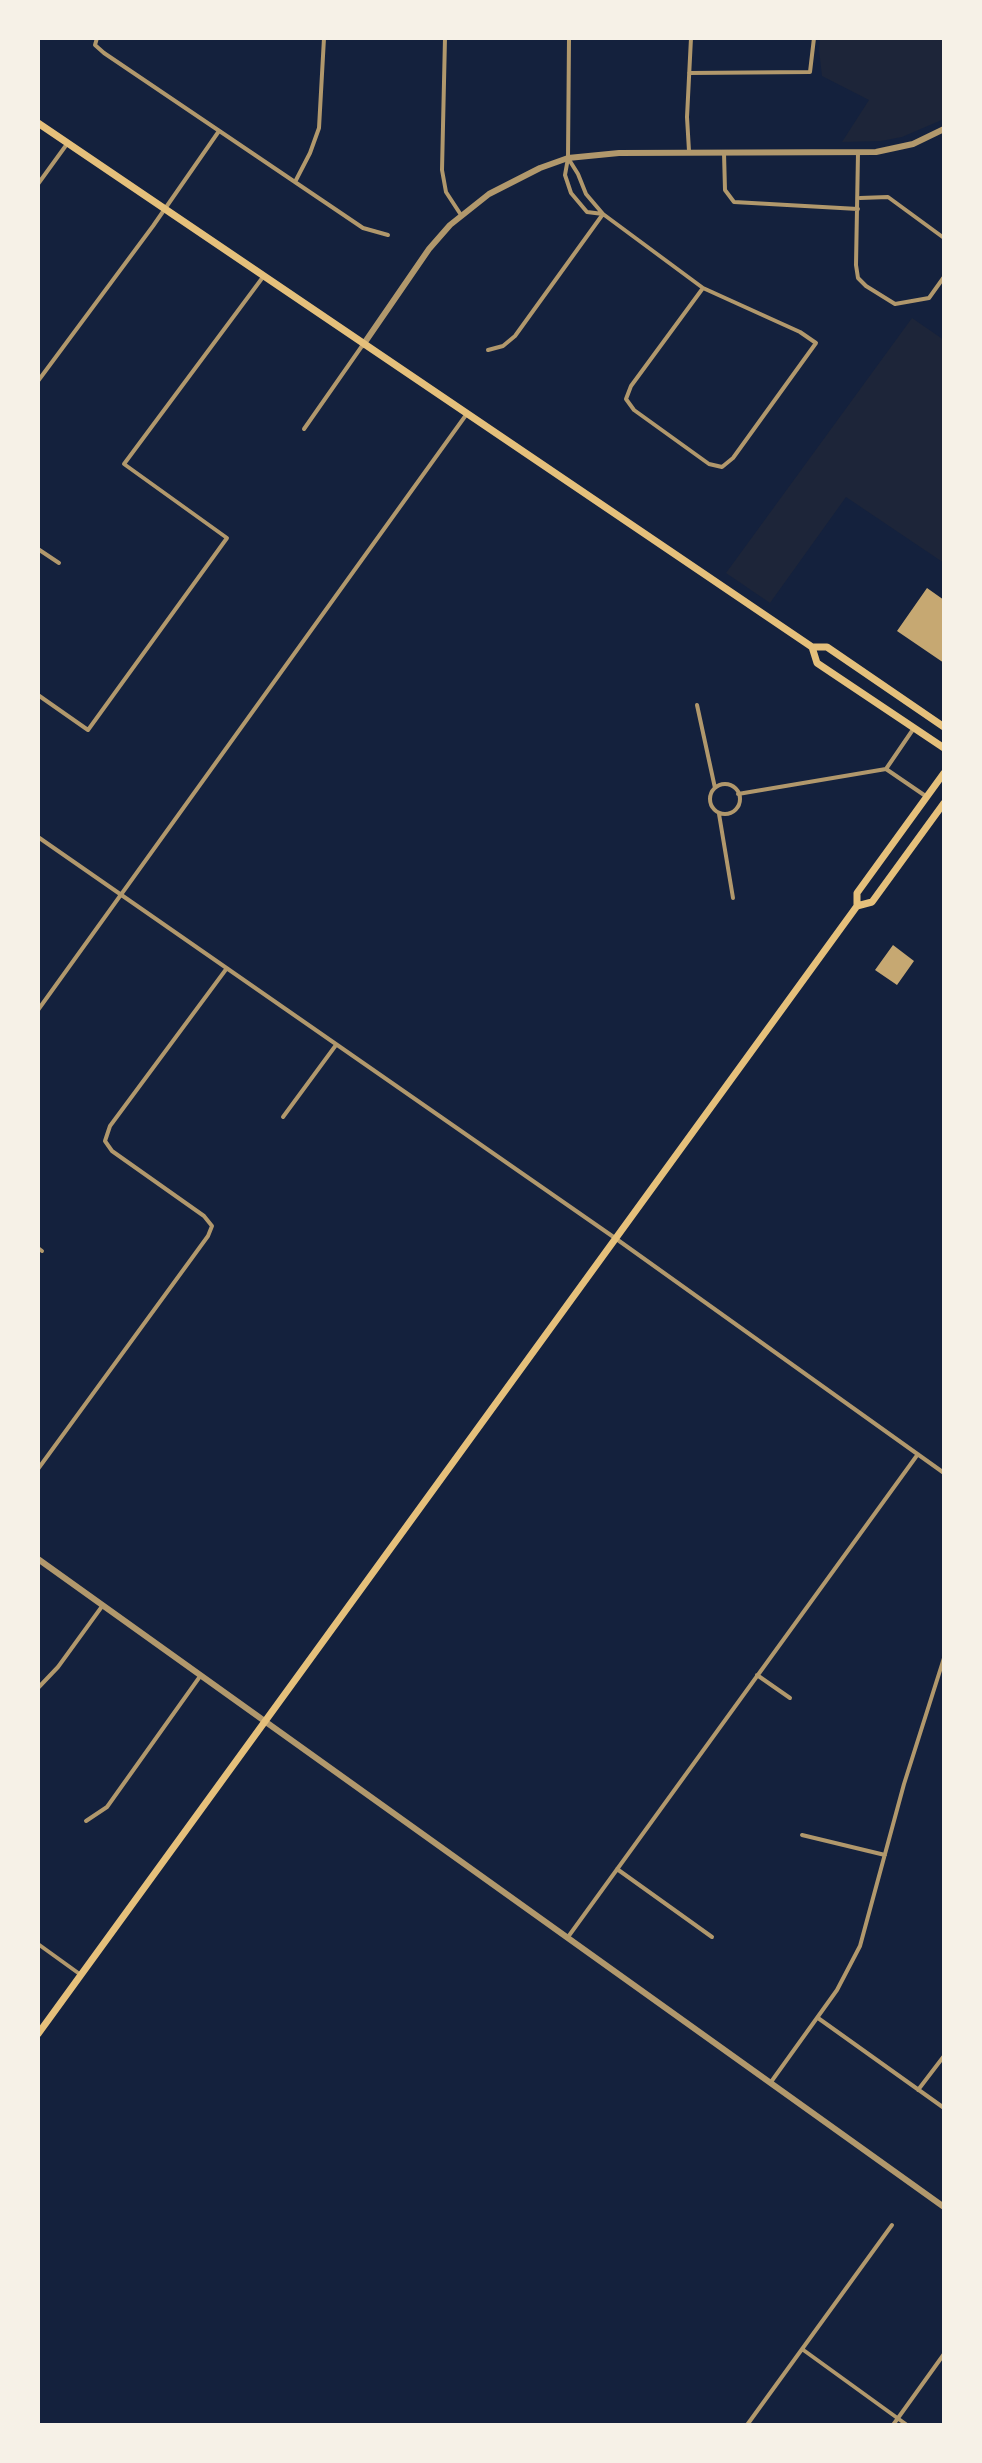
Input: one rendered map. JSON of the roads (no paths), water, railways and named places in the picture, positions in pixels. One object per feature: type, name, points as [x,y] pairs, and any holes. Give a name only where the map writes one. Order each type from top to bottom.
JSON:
[{"type":"main road","points":[[38,123],[812,647],[827,647],[944,727]]},
{"type":"main road","points":[[812,647],[817,663],[944,748]]},
{"type":"main road","points":[[38,2034],[857,906],[857,893],[944,773]]},
{"type":"main road","points":[[857,906],[872,902],[944,803]]},
{"type":"street","points":[[97,38],[95,45],[219,131],[363,228],[388,235]]},
{"type":"street","points":[[295,182],[319,128],[324,38]]},
{"type":"street","points":[[445,38],[442,170],[446,192],[461,215]]},
{"type":"street","points":[[569,38],[568,158],[565,175],[571,193],[587,212],[603,214]]},
{"type":"street","points":[[690,152],[687,117],[691,38]]},
{"type":"street","points":[[689,73],[810,72],[814,38]]},
{"type":"street","points":[[304,429],[429,249],[461,215],[515,179],[568,158],[619,153],[876,152],[913,144],[944,129]]},
{"type":"street","points":[[38,381],[219,131]]},
{"type":"street","points":[[38,184],[68,143]]},
{"type":"street","points":[[724,153],[725,190],[734,202],[858,209]]},
{"type":"street","points":[[858,153],[858,278],[895,304],[929,298],[944,277]]},
{"type":"street","points":[[568,158],[586,194],[603,214],[703,288],[800,332],[816,343],[733,458],[722,467],[709,464],[634,410],[626,399],[631,386],[703,288]]},
{"type":"street","points":[[859,198],[888,197],[944,238]]},
{"type":"street","points":[[488,350],[503,346],[515,336],[603,214]]},
{"type":"street","points":[[38,695],[88,730],[227,538],[124,464],[263,276]]},
{"type":"street","points":[[38,1010],[467,414]]},
{"type":"street","points":[[38,549],[59,563]]},
{"type":"street","points":[[697,705],[715,788],[710,802],[719,813],[733,898]]},
{"type":"street","points":[[886,769],[914,728]]},
{"type":"street","points":[[738,794],[886,769],[927,798]]},
{"type":"street","points":[[715,788],[728,785],[738,794],[739,803],[733,811],[719,813]]},
{"type":"street","points":[[38,837],[615,1238],[944,1473]]},
{"type":"street","points":[[38,1469],[208,1236],[212,1226],[204,1216],[112,1151],[105,1141],[110,1126],[227,968]]},
{"type":"street","points":[[283,1117],[336,1044]]},
{"type":"street","points":[[568,1937],[918,1454]]},
{"type":"street","points":[[38,1559],[944,2207]]},
{"type":"street","points":[[38,1688],[58,1667],[103,1605]]},
{"type":"street","points":[[771,2082],[818,2018],[850,1968],[860,1946],[907,1772],[944,1658]]},
{"type":"street","points":[[86,1821],[107,1807],[201,1675]]},
{"type":"street","points":[[757,1675],[790,1698]]},
{"type":"street","points":[[802,1835],[886,1855]]},
{"type":"street","points":[[617,1869],[712,1937]]},
{"type":"street","points":[[38,1944],[81,1975]]},
{"type":"street","points":[[818,2018],[944,2108]]},
{"type":"street","points":[[918,2090],[944,2056]]},
{"type":"street","points":[[747,2425],[892,2225]]},
{"type":"street","points":[[802,2349],[907,2425]]},
{"type":"street","points":[[893,2425],[944,2354]]}]
